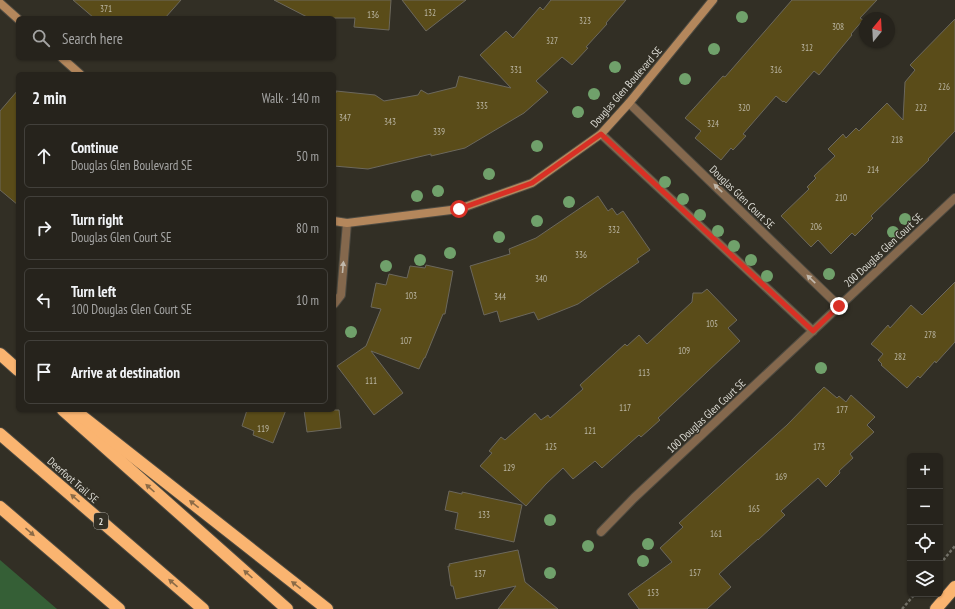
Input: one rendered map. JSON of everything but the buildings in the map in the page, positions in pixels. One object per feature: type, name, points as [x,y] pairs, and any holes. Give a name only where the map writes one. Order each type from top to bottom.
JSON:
[{"type":"highway","points":[[0,353],[16,365]]},
{"type":"highway","points":[[0,353],[16,368]]},
{"type":"highway","points":[[65,412],[287,609]]},
{"type":"highway","points":[[77,412],[327,609]]},
{"type":"highway","name":"Deerfoot Trail SE","points":[[0,434],[202,609]]},
{"type":"highway","points":[[0,506],[119,609]]},
{"type":"highway","points":[[936,609],[955,587]]},
{"type":"street","name":"Douglas Glen Boulevard SE","points":[[336,221],[347,223],[459,209],[532,183],[601,134],[629,103],[713,0]]},
{"type":"street","points":[[0,3],[16,17]]},
{"type":"street","points":[[64,60],[78,72]]},
{"type":"street","name":"Douglas Glen Court SE","points":[[629,103],[839,306]]},
{"type":"street","points":[[601,134],[813,331]]},
{"type":"street","name":"200 Douglas Glen Court SE","points":[[826,318],[955,198]]},
{"type":"street","points":[[336,301],[340,295],[347,223]]},
{"type":"street","name":"100 Douglas Glen Court SE","points":[[601,532],[634,498],[826,318]]},
{"type":"path","points":[[942,561],[955,546]]},
{"type":"path","points":[[902,609],[912,597]]},
{"type":"green space","points":[[0,560],[57,609],[0,609]]},
{"type":"route","points":[[459,209],[532,183],[601,134],[813,331],[839,306]]}]
